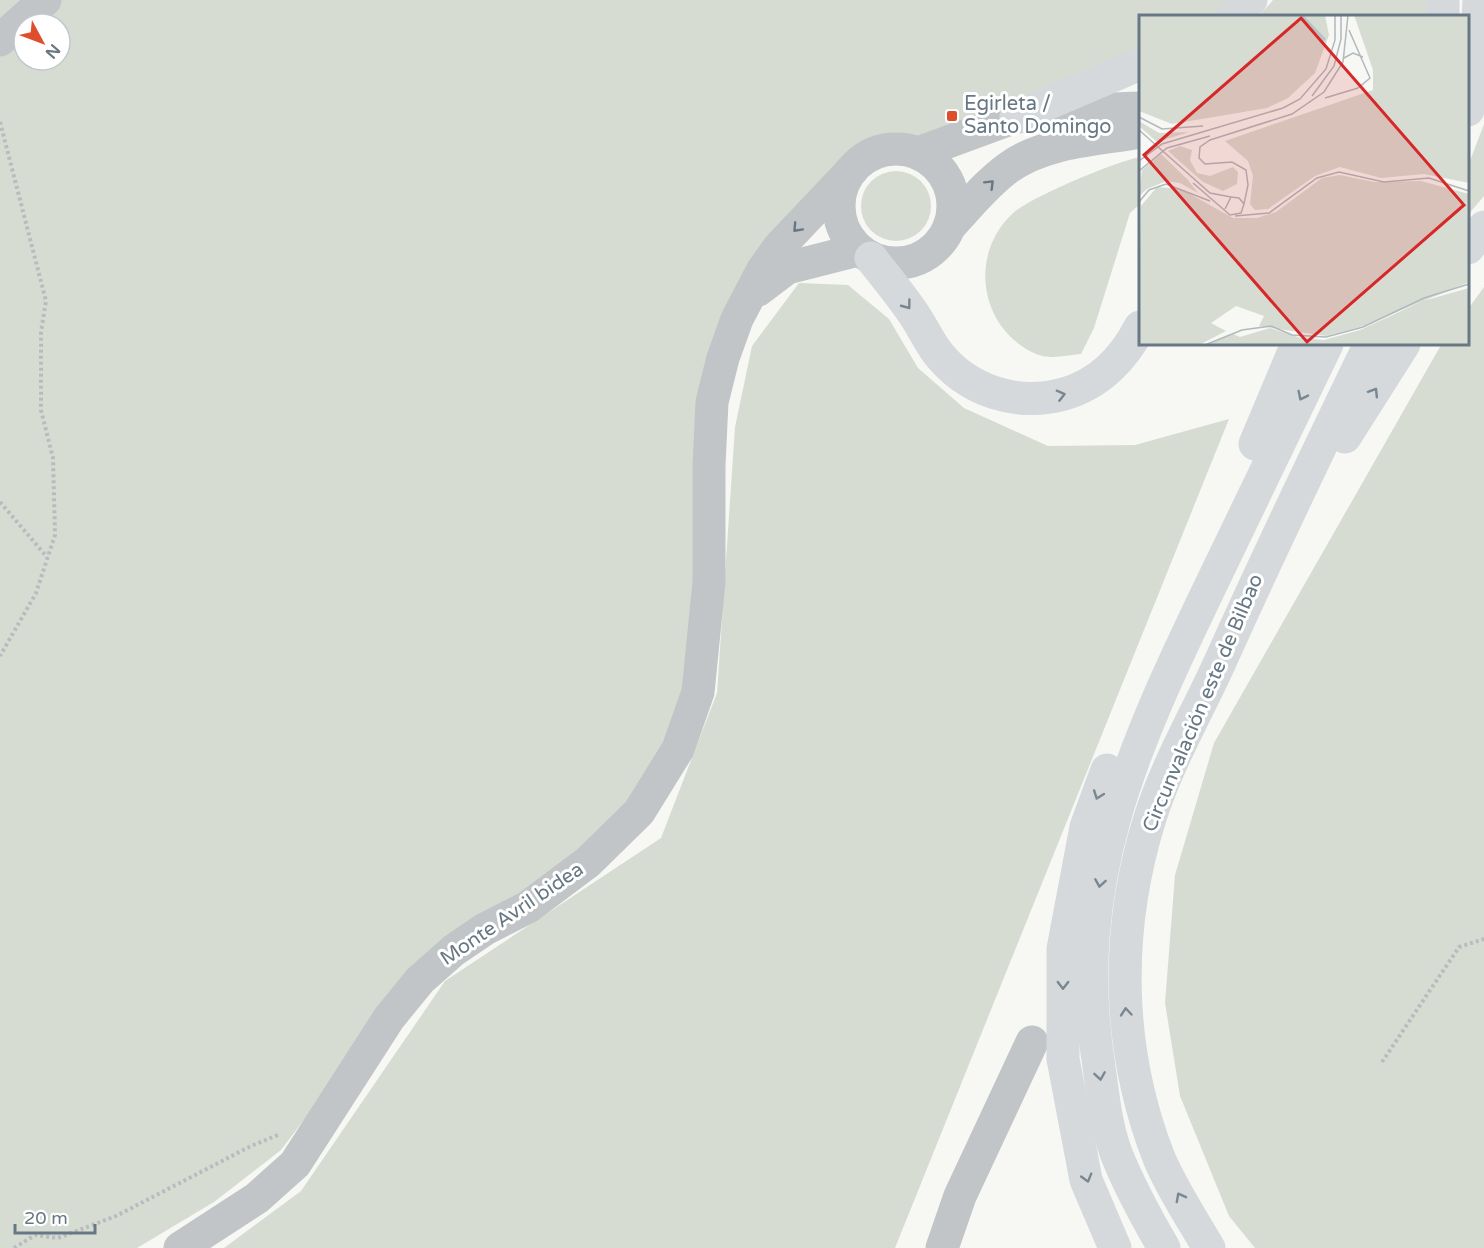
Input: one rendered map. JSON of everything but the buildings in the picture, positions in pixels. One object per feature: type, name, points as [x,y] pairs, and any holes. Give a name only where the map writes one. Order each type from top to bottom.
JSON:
[{"type":"main road","points":[[1233,15],[1251,0]]},
{"type":"main road","points":[[1469,102],[1475,77],[1479,0]]},
{"type":"main road","points":[[1016,117],[1139,64]]},
{"type":"main road","points":[[1469,246],[1484,227]]},
{"type":"main road","points":[[865,254],[914,314],[938,353],[960,374],[984,389],[1017,399],[1038,400],[1075,391],[1108,370],[1129,350],[1139,329]]},
{"type":"main road","points":[[1115,1248],[1086,1180],[1063,1059],[1064,949],[1086,827],[1104,779],[1183,599],[1218,531],[1297,345]]},
{"type":"main road","name":"Circunvalación este de Bilbao","points":[[1164,1248],[1140,1206],[1115,1150],[1093,1032],[1090,966],[1092,929],[1106,844],[1127,774],[1156,699],[1327,345]]},
{"type":"main road","name":"Circunvalación este de Bilbao","points":[[1208,1242],[1160,1160],[1141,1106],[1125,1007],[1126,924],[1134,877],[1151,816],[1245,603],[1370,345]]},
{"type":"main road","points":[[1245,603],[1403,345]]},
{"type":"main road","points":[[1198,612],[1218,531]]},
{"type":"street","points":[[0,40],[45,0]]},
{"type":"street","points":[[1469,91],[1484,89]]},
{"type":"street","points":[[918,153],[1016,117],[1087,110],[1139,108]]},
{"type":"street","points":[[949,227],[953,198],[949,184],[931,160],[918,153],[904,149],[882,150],[862,160],[843,183],[839,212],[845,232],[865,254],[887,263],[918,260],[942,241],[949,227],[994,179],[1027,157],[1053,148],[1139,132]]},
{"type":"street","name":"Monte Avril bidea","points":[[180,1248],[265,1191],[295,1164],[389,1018],[420,980],[454,950],[485,929],[528,907],[588,862],[639,812],[678,749],[698,692],[709,582],[709,465],[712,402],[729,338],[762,271],[779,247],[852,170]]},
{"type":"street","name":"Monte Avril bidea","points":[[746,301],[770,279],[787,268],[865,254]]},
{"type":"street","points":[[942,1248],[960,1196],[1032,1042]]},
{"type":"path","points":[[0,122],[46,301],[41,332],[41,410],[53,458],[55,535],[36,593],[0,656]]},
{"type":"path","points":[[0,502],[48,558]]},
{"type":"path","points":[[1382,1062],[1459,947],[1484,939]]},
{"type":"path","points":[[14,1248],[35,1235],[58,1238],[116,1216],[251,1146],[289,1131],[323,1123]]},
{"type":"shaded area","points":[[0,0],[27,0],[12,12],[0,26]]},
{"type":"shaded area","points":[[57,0],[1236,0],[1214,15],[1139,15],[1139,49],[925,138],[904,137],[885,140],[849,156],[725,320],[682,712],[624,808],[535,889],[319,1100],[281,1150],[214,1202],[137,1248],[0,1248],[0,53],[12,40],[12,72],[72,72],[72,12],[43,12]]},
{"type":"shaded area","points":[[1273,0],[1433,0],[1433,15],[1260,15]]},
{"type":"shaded area","points":[[1484,124],[1484,196],[1469,214],[1469,163]]},
{"type":"shaded area","points":[[1139,157],[1139,205],[1130,213],[1094,328],[1081,354],[1053,357],[1036,354],[1017,343],[1002,327],[992,310],[986,290],[985,270],[989,250],[998,231],[1021,207],[1053,190]]},
{"type":"shaded area","points":[[903,171],[916,177],[925,186],[929,192],[931,206],[929,220],[921,231],[910,239],[889,241],[871,231],[863,220],[861,199],[871,181],[882,173]]},
{"type":"shaded area","points":[[799,283],[848,285],[889,319],[918,368],[964,408],[1048,446],[1135,445],[1229,419],[895,1248],[224,1248],[301,1191],[445,981],[661,838],[717,693],[735,427],[752,346]]},
{"type":"shaded area","points":[[1484,287],[1484,1248],[1255,1248],[1229,1216],[1180,1096],[1165,1003],[1175,875],[1214,743],[1441,345],[1469,345],[1469,308]]},
{"type":"place","name":"Egirleta / Santo Domingo","points":[[952,116]]}]
